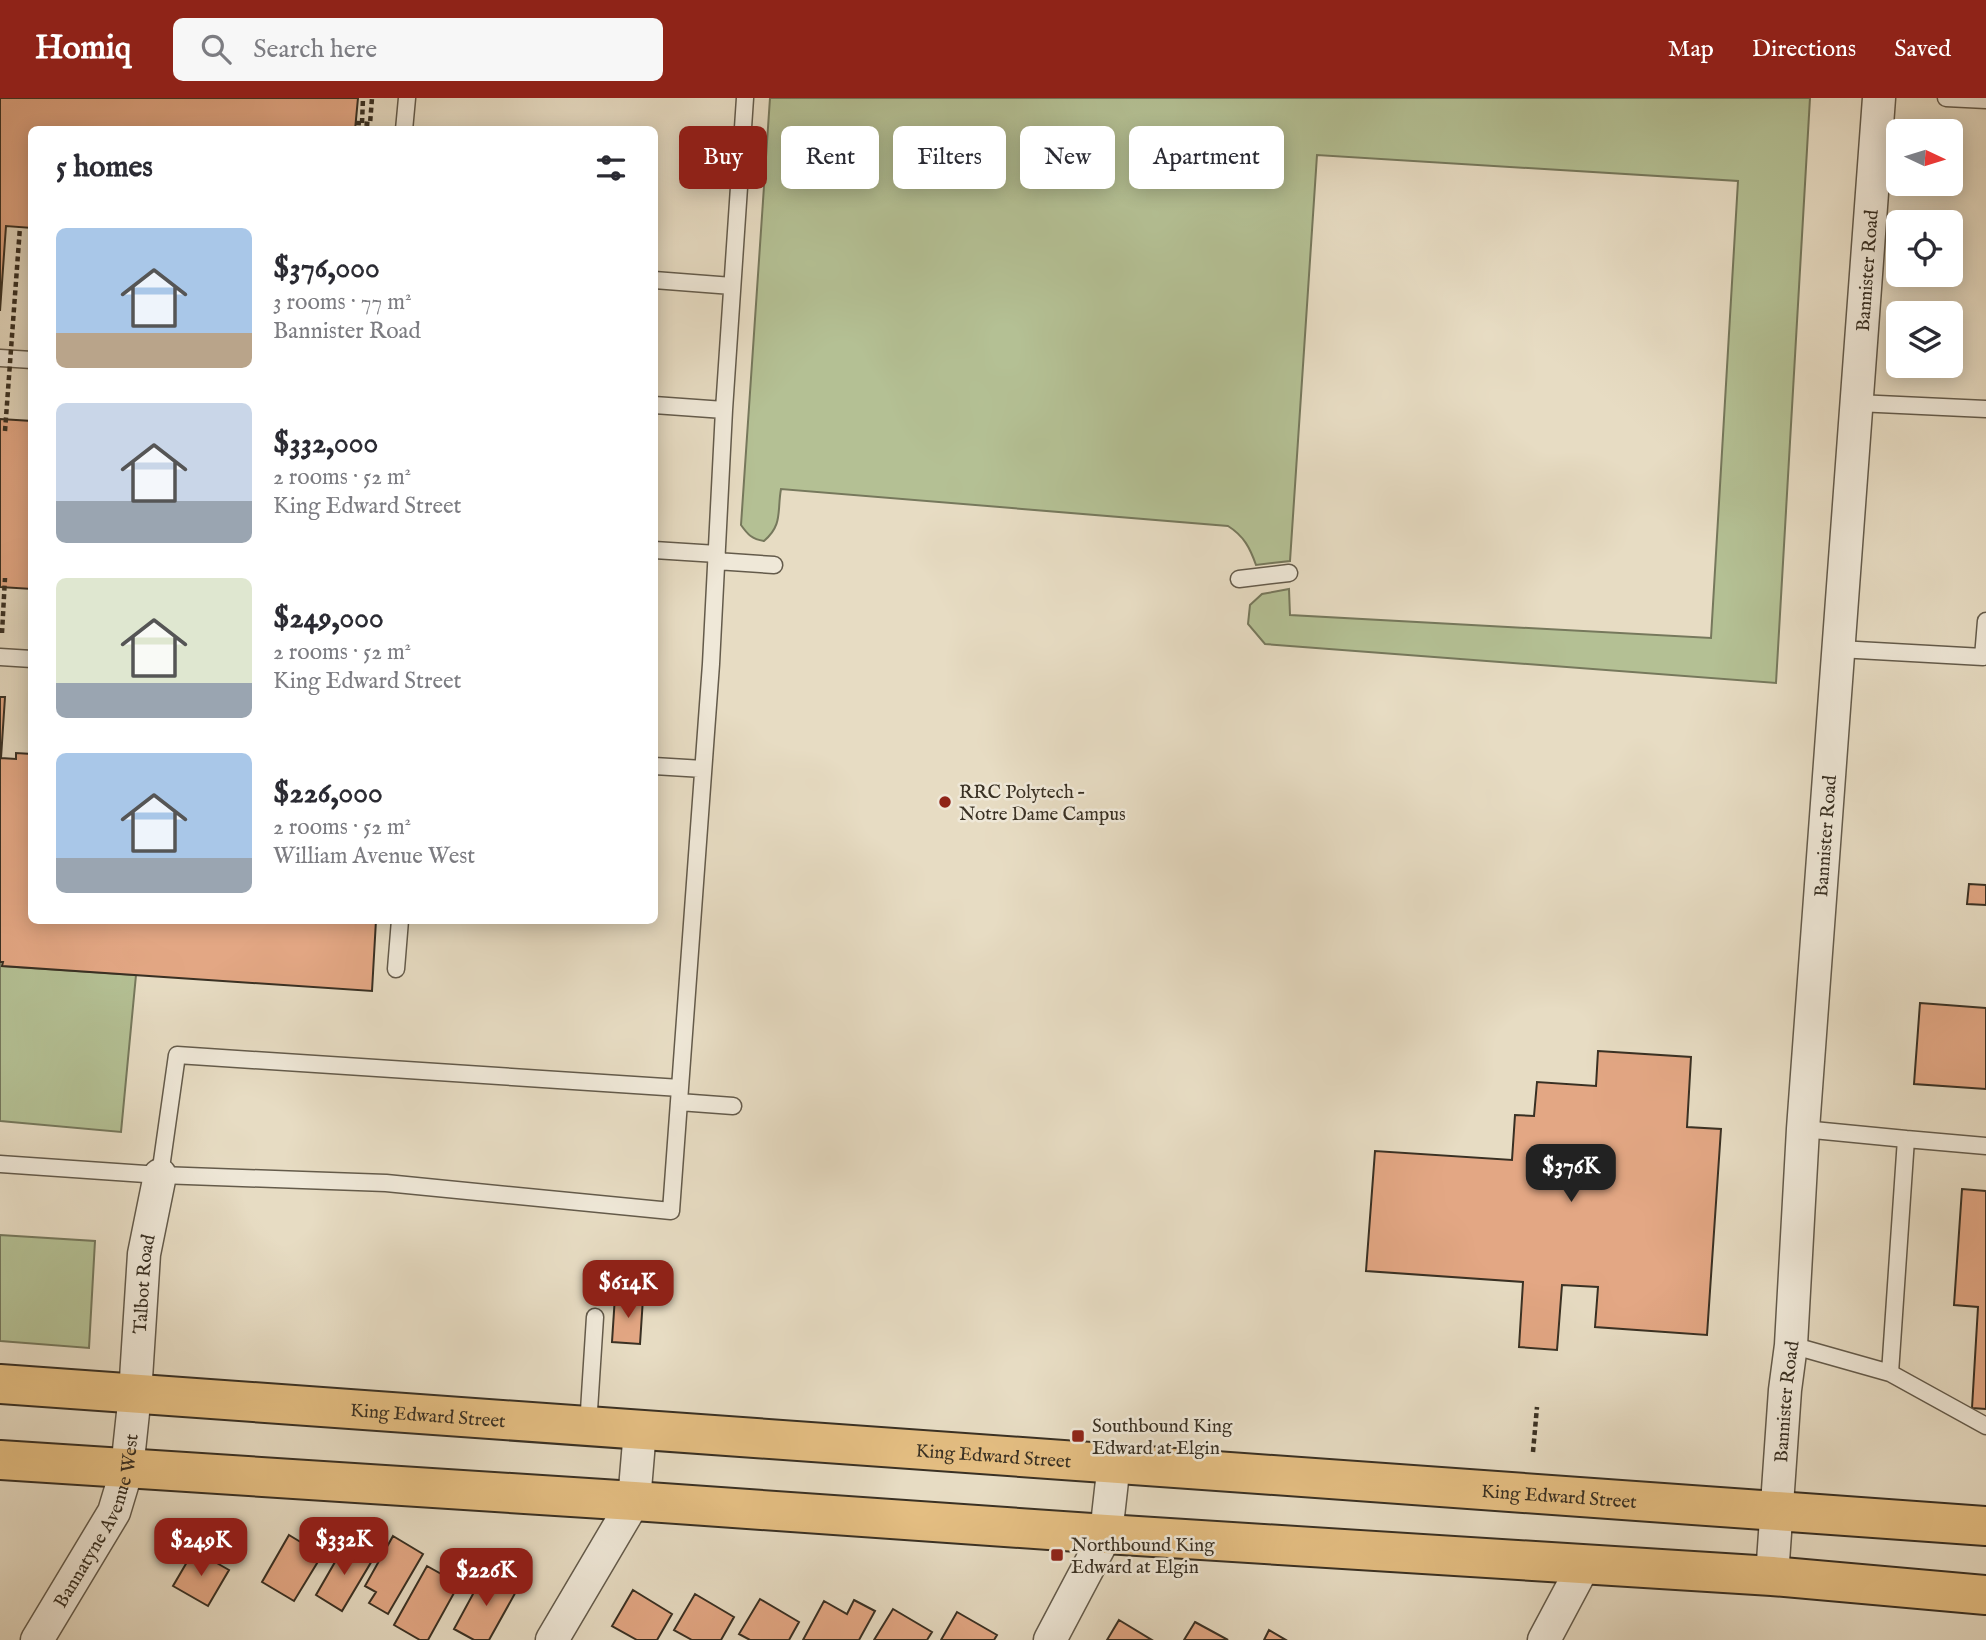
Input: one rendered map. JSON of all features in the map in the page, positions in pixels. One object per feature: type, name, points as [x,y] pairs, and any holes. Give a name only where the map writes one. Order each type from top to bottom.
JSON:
[{"type":"main road","name":"King Edward Street","points":[[0,1384],[1986,1525]]},
{"type":"main road","points":[[0,1460],[1106,1534],[1585,1563],[1986,1595]]},
{"type":"street","name":"Bannister Road","points":[[1772,1576],[1785,1390],[1791,1345],[1803,1129],[1879,98]]},
{"type":"street","name":"Talbot Road","points":[[135,1394],[144,1254],[160,1175]]},
{"type":"street","name":"Bannatyne Avenue West","points":[[37,1640],[114,1512],[127,1469],[135,1394]]},
{"type":"street","points":[[552,1640],[634,1501],[640,1430]]},
{"type":"street","points":[[1050,1640],[1106,1534],[1114,1463]]},
{"type":"street","points":[[1544,1640],[1585,1563]]},
{"type":"lane","points":[[404,126],[407,98]]},
{"type":"lane","points":[[0,1164],[160,1175],[386,1183],[671,1211],[703,769],[745,98]]},
{"type":"lane","points":[[1946,98],[1986,100]]},
{"type":"lane","points":[[658,280],[732,286]]},
{"type":"lane","points":[[0,358],[28,360]]},
{"type":"lane","points":[[1857,403],[1986,410]]},
{"type":"lane","points":[[658,405],[724,410]]},
{"type":"lane","points":[[658,551],[774,565]]},
{"type":"lane","points":[[1239,579],[1289,573]]},
{"type":"lane","points":[[1839,649],[1983,657],[1986,621]]},
{"type":"lane","points":[[0,657],[28,659]]},
{"type":"lane","points":[[658,766],[703,769]]},
{"type":"lane","points":[[396,969],[400,924]]},
{"type":"lane","points":[[160,1175],[177,1055],[679,1095],[733,1106]]},
{"type":"lane","points":[[1803,1129],[1986,1146]]},
{"type":"lane","points":[[1890,1373],[1906,1139]]},
{"type":"lane","points":[[588,1426],[595,1317]]},
{"type":"lane","points":[[1791,1345],[1890,1373],[1986,1426]]},
{"type":"path","points":[[363,98],[359,123],[370,124],[372,98]]},
{"type":"path","points":[[5,431],[20,227]]},
{"type":"path","points":[[1,642],[5,578]]},
{"type":"path","points":[[1533,1452],[1537,1407]]},
{"type":"green space","points":[[770,98],[1810,98],[1776,683],[1265,644],[1248,624],[1250,605],[1262,594],[1289,589],[1290,615],[1711,638],[1738,181],[1317,155],[1290,561],[1256,565],[1246,543],[1228,526],[781,489],[774,529],[764,541],[751,536],[741,525],[764,189],[767,189]]},
{"type":"green space","points":[[0,962],[3,962],[3,966],[136,975],[121,1132],[0,1121]]},
{"type":"green space","points":[[0,1235],[95,1241],[89,1348],[0,1341]]},
{"type":"building","points":[[0,98],[358,98],[355,126],[28,126],[28,228],[6,226],[0,311]]},
{"type":"building","points":[[0,419],[28,421],[28,589],[0,587]]},
{"type":"building","points":[[0,697],[5,697],[1,758],[16,759],[16,753],[28,754],[28,924],[376,924],[372,991],[2,966],[3,962],[0,962]]},
{"type":"building","points":[[1969,884],[1986,885],[1986,905],[1967,904]]},
{"type":"building","points":[[1920,1003],[1986,1008],[1986,1089],[1914,1084]]},
{"type":"building","points":[[1598,1051],[1691,1057],[1687,1127],[1721,1129],[1707,1335],[1595,1327],[1598,1287],[1562,1285],[1557,1350],[1519,1347],[1523,1282],[1366,1271],[1375,1151],[1512,1160],[1515,1115],[1534,1116],[1537,1082],[1596,1086]]},
{"type":"building","points":[[1962,1189],[1986,1191],[1986,1409],[1972,1408],[1978,1307],[1954,1305]]},
{"type":"building","points":[[615,1296],[643,1298],[640,1344],[612,1342]]},
{"type":"building","points":[[289,1535],[322,1555],[294,1601],[262,1582]]},
{"type":"building","points":[[393,1536],[423,1554],[388,1614],[369,1603],[376,1592],[365,1586]]},
{"type":"building","points":[[346,1543],[373,1559],[342,1611],[316,1595]]},
{"type":"building","points":[[194,1550],[229,1570],[208,1606],[173,1586]]},
{"type":"building","points":[[427,1566],[459,1584],[428,1640],[420,1640],[394,1625]]},
{"type":"building","points":[[486,1570],[518,1588],[489,1640],[474,1640],[454,1629]]},
{"type":"building","points":[[633,1590],[672,1614],[657,1640],[637,1640],[612,1626]]},
{"type":"building","points":[[695,1594],[734,1617],[721,1640],[692,1640],[674,1630]]},
{"type":"building","points":[[760,1599],[799,1622],[789,1640],[750,1640],[739,1634]]},
{"type":"building","points":[[854,1600],[875,1611],[859,1640],[803,1640],[824,1601],[847,1614]]},
{"type":"building","points":[[893,1609],[932,1632],[927,1640],[874,1640]]},
{"type":"building","points":[[957,1612],[997,1635],[994,1640],[941,1640]]},
{"type":"building","points":[[1119,1620],[1152,1640],[1107,1640]]},
{"type":"building","points":[[1195,1622],[1228,1640],[1184,1640]]},
{"type":"building","points":[[1269,1630],[1286,1640],[1264,1640]]},
{"type":"place","name":"RRC Polytech – Notre Dame Campus","points":[[945,802]]},
{"type":"place","name":"Southbound King Edward at Elgin","points":[[1078,1436]]},
{"type":"place","name":"Northbound King Edward at Elgin","points":[[1057,1555]]}]
